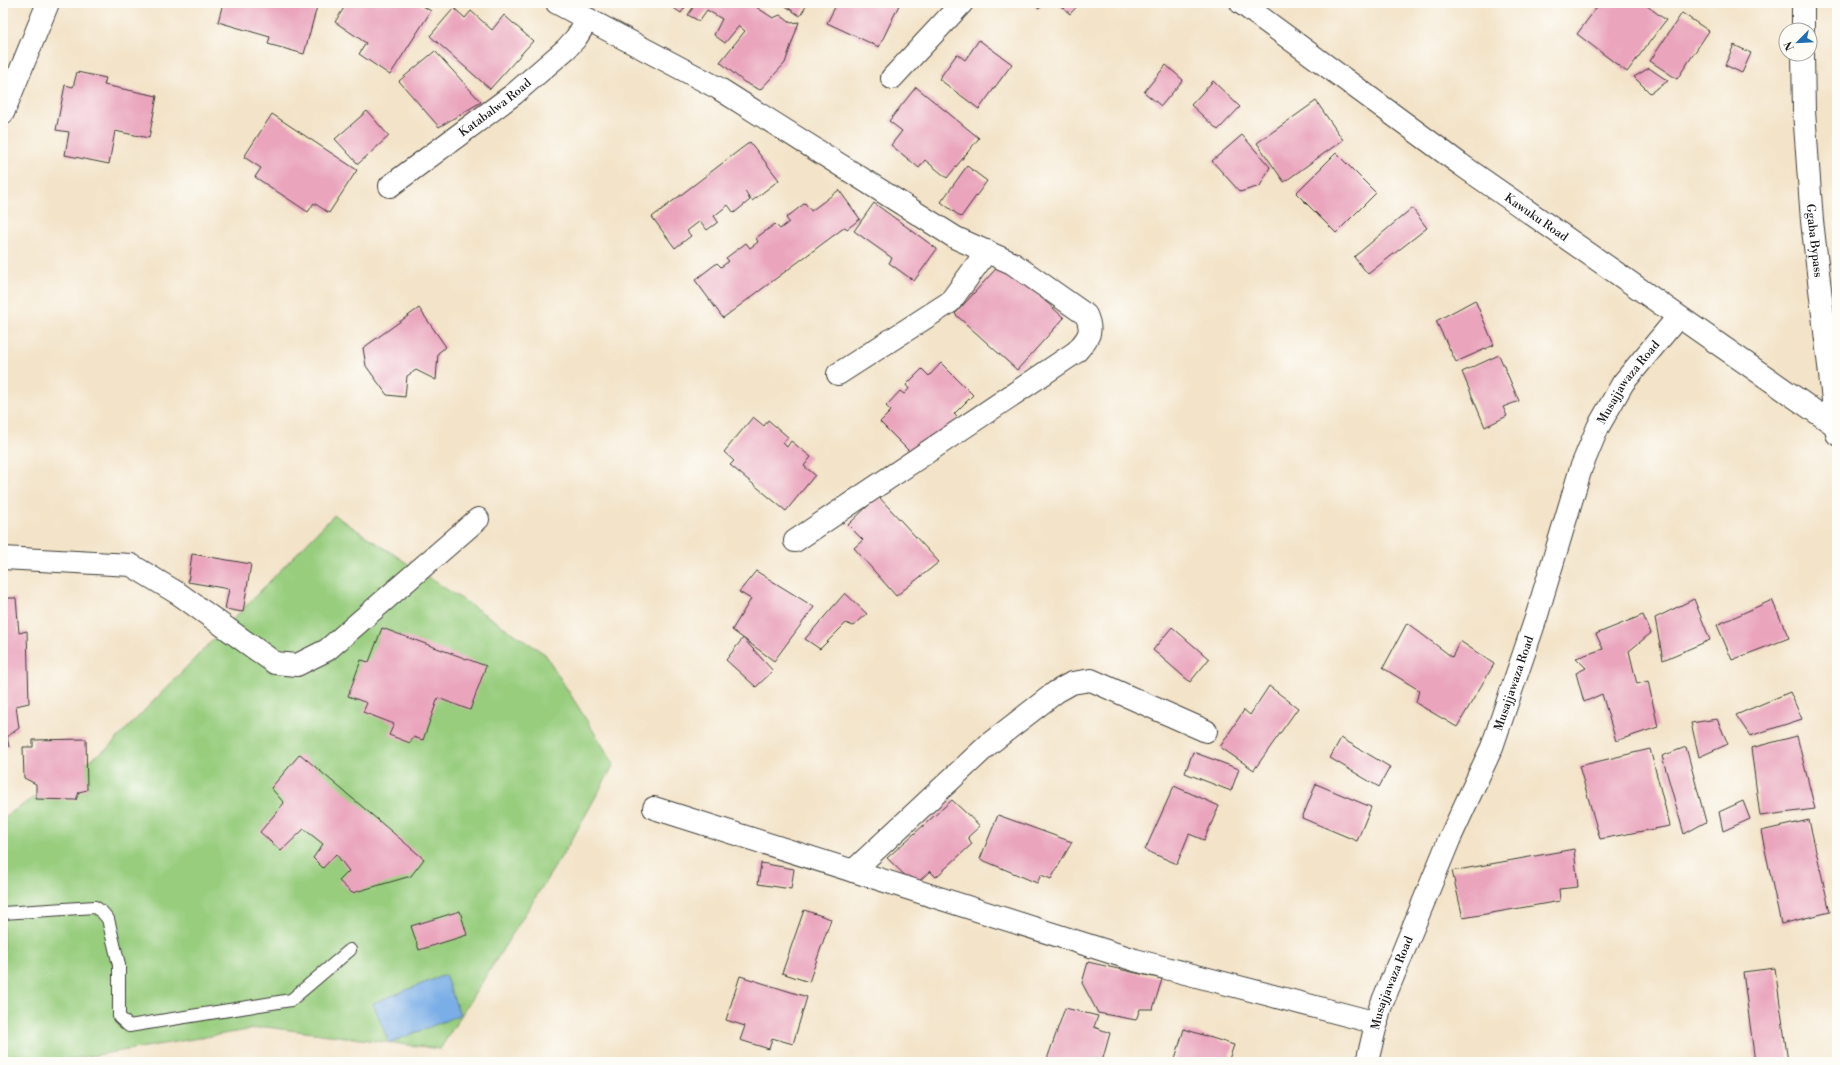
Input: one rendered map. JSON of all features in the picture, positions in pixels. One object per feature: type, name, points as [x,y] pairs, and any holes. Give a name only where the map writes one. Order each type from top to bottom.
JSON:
[{"type":"street","points":[[3,113],[48,3]]},
{"type":"street","points":[[557,3],[718,88],[956,238],[1012,263],[1086,315],[1090,324],[1089,336],[1076,352],[795,541]]},
{"type":"street","points":[[892,78],[962,3]]},
{"type":"street","name":"Kawuku Road","points":[[1241,3],[1460,164],[1837,430]]},
{"type":"street","points":[[1803,3],[1803,22]]},
{"type":"street","name":"Katabalwa Road","points":[[390,186],[514,94],[566,49],[576,38],[588,19]]},
{"type":"street","name":"Ggaba Bypass","points":[[1803,62],[1804,111],[1812,221],[1837,430]]},
{"type":"street","points":[[838,374],[950,302],[986,251]]},
{"type":"street","name":"Musajjawaza Road","points":[[1367,1062],[1380,1008],[1448,840],[1492,747],[1536,618],[1581,468],[1598,427],[1623,383],[1678,318]]},
{"type":"street","points":[[3,558],[131,565],[179,594],[275,663],[297,665],[327,650],[478,519]]},
{"type":"street","points":[[853,871],[989,744],[1056,692],[1072,683],[1091,680],[1206,731]]},
{"type":"street","points":[[654,808],[1135,960],[1377,1023]]},
{"type":"lane","points":[[3,913],[95,907],[102,912],[108,919],[119,965],[119,1017],[130,1026],[291,1000],[350,950]]},
{"type":"green space","points":[[334,515],[545,654],[614,764],[571,841],[440,1049],[266,1027],[54,1062],[3,1062],[3,818],[108,748]]},
{"type":"water","points":[[445,975],[460,1015],[389,1043],[373,1003]]},
{"type":"building","points":[[223,3],[318,3],[304,54],[268,44],[270,37],[218,22]]},
{"type":"building","points":[[347,3],[418,3],[431,11],[390,75],[359,54],[366,43],[335,22]]},
{"type":"building","points":[[666,3],[688,3],[681,13]]},
{"type":"building","points":[[700,3],[750,3],[773,18],[780,15],[791,23],[799,22],[785,63],[760,90],[744,82],[720,62],[745,31],[739,26],[725,43],[714,35],[722,19],[707,10],[699,21],[688,15],[694,6]]},
{"type":"building","points":[[781,3],[808,3],[800,16]]},
{"type":"building","points":[[837,3],[900,3],[879,47],[827,23]]},
{"type":"building","points":[[1032,3],[1044,3],[1039,9]]},
{"type":"building","points":[[1057,3],[1080,3],[1070,14]]},
{"type":"building","points":[[1600,3],[1643,3],[1666,20],[1627,72],[1577,34]]},
{"type":"building","points":[[454,8],[465,18],[471,11],[492,30],[504,15],[533,41],[490,89],[430,36]]},
{"type":"building","points":[[1682,13],[1709,31],[1677,79],[1650,61]]},
{"type":"building","points":[[979,40],[1012,64],[979,109],[939,79],[957,54],[965,60]]},
{"type":"building","points":[[1734,45],[1751,53],[1742,73],[1725,65]]},
{"type":"building","points":[[435,51],[481,102],[439,127],[399,81]]},
{"type":"building","points":[[1166,65],[1183,80],[1161,106],[1144,92]]},
{"type":"building","points":[[1649,68],[1668,81],[1650,93],[1634,77]]},
{"type":"building","points":[[77,72],[106,78],[104,85],[157,96],[149,138],[115,131],[109,164],[65,155],[69,132],[56,130],[65,85],[73,87]]},
{"type":"building","points":[[1213,81],[1240,107],[1218,130],[1191,105]]},
{"type":"building","points":[[916,87],[979,138],[947,178],[925,160],[919,168],[891,145],[902,131],[889,121]]},
{"type":"building","points":[[1316,101],[1343,140],[1284,182],[1257,143]]},
{"type":"building","points":[[367,111],[389,136],[358,164],[335,139]]},
{"type":"building","points":[[272,114],[357,170],[329,213],[314,203],[308,212],[255,177],[261,168],[244,157]]},
{"type":"building","points":[[1242,135],[1270,167],[1260,186],[1240,192],[1212,161]]},
{"type":"building","points":[[750,142],[779,180],[752,201],[745,191],[750,200],[734,213],[728,205],[714,216],[718,222],[707,230],[700,221],[687,231],[691,236],[675,248],[652,217]]},
{"type":"building","points":[[1336,153],[1376,193],[1336,233],[1296,193]]},
{"type":"building","points":[[967,166],[987,181],[961,217],[941,202]]},
{"type":"building","points":[[839,190],[860,219],[847,229],[845,227],[723,318],[695,280],[717,263],[721,267],[729,261],[726,258],[746,243],[750,248],[758,242],[756,238],[775,224],[780,229],[789,222],[786,218],[805,203],[811,211]]},
{"type":"building","points":[[874,203],[937,249],[914,281],[889,263],[892,258],[854,231]]},
{"type":"building","points":[[1412,208],[1427,228],[1368,274],[1354,257]]},
{"type":"building","points":[[1002,262],[1064,318],[1017,370],[955,314]]},
{"type":"building","points":[[1475,300],[1494,345],[1456,362],[1436,321]]},
{"type":"building","points":[[419,308],[446,347],[438,353],[436,380],[416,370],[407,376],[405,397],[387,395],[366,366],[363,348]]},
{"type":"building","points":[[1499,355],[1519,401],[1503,407],[1507,416],[1485,427],[1462,372]]},
{"type":"building","points":[[941,363],[973,395],[954,414],[958,418],[936,441],[913,455],[880,422],[891,411],[886,406],[900,391],[904,394],[909,389],[906,385],[922,369],[929,376]]},
{"type":"building","points":[[753,417],[764,426],[768,420],[788,437],[783,443],[787,447],[791,441],[811,457],[804,466],[815,475],[786,511],[730,465],[734,461],[724,452]]},
{"type":"building","points":[[878,496],[939,562],[896,596],[854,548],[863,540],[848,525]]},
{"type":"building","points":[[192,554],[251,564],[243,612],[225,609],[229,589],[188,582]]},
{"type":"building","points":[[756,571],[814,607],[774,661],[732,630],[751,599],[739,592]]},
{"type":"building","points":[[3,586],[5,598],[16,598],[19,633],[27,631],[29,703],[16,706],[19,728],[7,737],[9,747],[3,746]]},
{"type":"building","points":[[845,593],[867,614],[853,626],[846,623],[820,649],[805,639]]},
{"type":"building","points":[[1694,599],[1710,640],[1663,660],[1655,618]]},
{"type":"building","points":[[1772,600],[1789,638],[1732,660],[1717,625]]},
{"type":"building","points":[[1643,615],[1651,633],[1629,651],[1637,684],[1648,681],[1658,727],[1616,741],[1602,694],[1584,702],[1576,673],[1586,668],[1576,658],[1603,649],[1596,634]]},
{"type":"building","points":[[1407,623],[1452,657],[1460,641],[1494,664],[1457,727],[1416,703],[1419,690],[1383,668]]},
{"type":"building","points":[[1172,627],[1209,659],[1190,682],[1153,650]]},
{"type":"building","points":[[382,628],[486,666],[470,710],[438,698],[423,740],[413,737],[410,743],[389,735],[394,724],[363,712],[367,703],[348,696],[361,660],[369,662]]},
{"type":"building","points":[[743,638],[773,671],[756,687],[726,660]]},
{"type":"building","points":[[1269,686],[1298,708],[1254,770],[1220,747],[1244,710],[1250,715]]},
{"type":"building","points":[[1790,692],[1802,719],[1750,736],[1736,715]]},
{"type":"building","points":[[1717,719],[1728,744],[1699,757],[1691,723]]},
{"type":"building","points":[[1797,736],[1815,809],[1760,816],[1751,748]]},
{"type":"building","points":[[1341,738],[1390,767],[1379,787],[1330,758]]},
{"type":"building","points":[[86,739],[87,790],[79,792],[76,800],[36,799],[36,784],[24,778],[23,747],[33,747],[33,740]]},
{"type":"building","points":[[1686,747],[1706,822],[1684,834],[1662,756]]},
{"type":"building","points":[[1650,749],[1670,826],[1600,839],[1579,766]]},
{"type":"building","points":[[1193,752],[1239,769],[1231,791],[1185,773]]},
{"type":"building","points":[[300,754],[424,859],[411,876],[352,893],[339,881],[349,871],[336,854],[323,868],[313,858],[323,844],[304,829],[281,851],[260,832],[284,803],[271,788]]},
{"type":"building","points":[[1316,784],[1371,807],[1357,841],[1302,818]]},
{"type":"building","points":[[1174,786],[1219,806],[1204,840],[1189,834],[1177,864],[1145,850]]},
{"type":"building","points":[[952,800],[980,826],[968,837],[972,844],[936,877],[930,871],[915,885],[887,858]]},
{"type":"building","points":[[1743,801],[1750,819],[1723,831],[1719,812]]},
{"type":"building","points":[[998,815],[1072,842],[1051,879],[1041,875],[1037,883],[980,859]]},
{"type":"building","points":[[1809,820],[1830,912],[1781,924],[1761,831]]},
{"type":"building","points":[[1574,849],[1578,887],[1559,889],[1560,901],[1463,918],[1452,871]]},
{"type":"building","points":[[761,863],[794,869],[791,889],[758,884]]},
{"type":"building","points":[[804,910],[831,919],[809,982],[782,973]]},
{"type":"building","points":[[460,911],[467,935],[419,950],[411,926]]},
{"type":"building","points":[[1088,962],[1162,979],[1153,1009],[1140,1009],[1136,1020],[1098,1013],[1082,983]]},
{"type":"building","points":[[1775,968],[1788,1062],[1755,1062],[1743,972]]},
{"type":"building","points":[[740,976],[807,997],[793,1044],[772,1038],[769,1049],[740,1040],[745,1026],[726,1020]]},
{"type":"building","points":[[1065,1008],[1098,1016],[1094,1027],[1110,1033],[1102,1062],[1046,1062]]},
{"type":"building","points":[[1184,1029],[1234,1045],[1228,1062],[1174,1062]]}]
